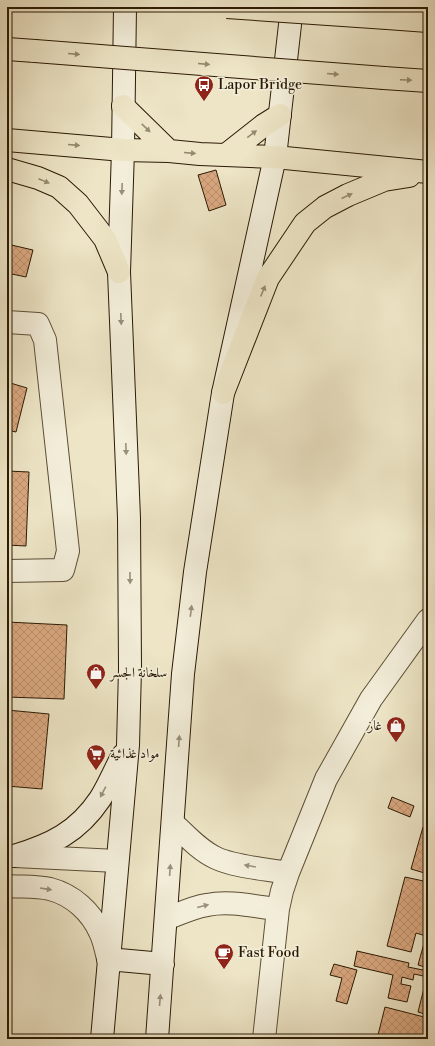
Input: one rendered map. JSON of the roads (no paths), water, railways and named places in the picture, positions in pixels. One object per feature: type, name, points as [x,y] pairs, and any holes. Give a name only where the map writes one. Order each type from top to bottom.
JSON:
[{"type":"highway","points":[[227,7],[428,21]]},
{"type":"highway","points":[[7,49],[428,81]]},
{"type":"highway","points":[[123,106],[169,151]]},
{"type":"highway","points":[[226,155],[264,125],[280,116]]},
{"type":"highway","points":[[7,140],[123,150],[275,157],[428,173]]},
{"type":"highway","points":[[7,169],[38,178],[59,187],[78,204],[105,239],[119,272]]},
{"type":"highway","points":[[223,393],[268,278],[305,223],[325,207],[384,180],[428,173]]},
{"type":"main road","points":[[102,1039],[128,745],[131,588],[119,272],[123,150],[125,7]]},
{"type":"main road","points":[[157,1039],[184,674],[195,572],[223,393],[275,157],[292,7]]},
{"type":"main road","points":[[7,322],[38,324],[45,340],[68,551],[62,570],[7,571]]},
{"type":"main road","points":[[264,1039],[278,909],[288,873],[326,779],[333,766],[371,699],[428,620]]},
{"type":"main road","points":[[11,855],[40,848],[63,836],[83,819],[100,799],[128,745]]},
{"type":"main road","points":[[173,823],[202,850],[216,858],[232,863],[288,873]]},
{"type":"main road","points":[[11,855],[117,861]]},
{"type":"main road","points":[[7,886],[50,889],[66,895],[81,905],[92,918],[101,933],[108,959]]},
{"type":"main road","points":[[166,919],[208,904],[227,904],[278,909]]},
{"type":"main road","points":[[108,959],[163,964]]},
{"type":"place","name":"Lapor Bridge","points":[[204,102]]},
{"type":"place","name":"سلخانة الجسر","points":[[96,690]]},
{"type":"place","name":"غاز","points":[[396,743]]},
{"type":"place","name":"مواد غذائية","points":[[96,771]]},
{"type":"place","name":"Fast Food","points":[[224,970]]}]
